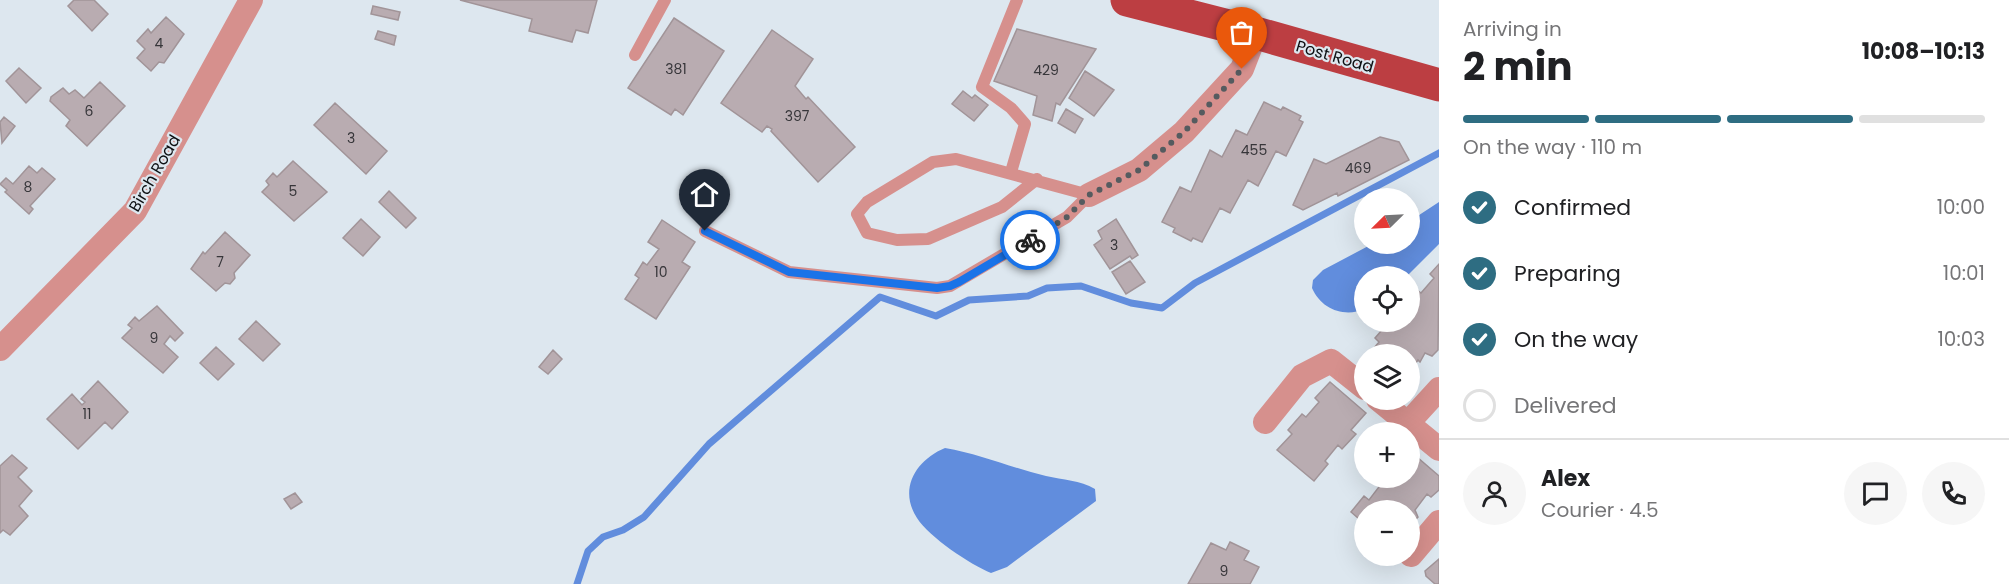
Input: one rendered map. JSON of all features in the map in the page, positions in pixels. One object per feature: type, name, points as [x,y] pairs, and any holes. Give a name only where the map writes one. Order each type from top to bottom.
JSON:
[{"type":"main road","name":"Post Road","points":[[1127,0],[1168,5],[1256,33],[1439,85]]},
{"type":"street","name":"Birch Road","points":[[0,349],[135,211],[251,0]]},
{"type":"street","points":[[1089,195],[1139,170],[1184,132],[1242,69],[1256,33]]},
{"type":"street","points":[[1265,422],[1302,376],[1331,361],[1354,379]]},
{"type":"street","points":[[1409,422],[1439,389]]},
{"type":"street","points":[[1392,410],[1407,422]]},
{"type":"street","points":[[1420,433],[1439,449]]},
{"type":"street","points":[[1420,544],[1439,522]]},
{"type":"lane","points":[[635,55],[665,0]]},
{"type":"lane","points":[[1011,172],[1025,124],[1011,108],[982,87],[1017,0]]},
{"type":"lane","points":[[705,231],[789,272],[937,288],[950,286],[1067,217],[1089,195],[1037,179],[956,159],[933,162],[867,202],[857,214],[867,233],[897,240],[928,239],[1002,207],[1037,179]]},
{"type":"water","points":[[1439,202],[1439,244],[1417,266],[1354,266],[1354,312],[1334,310],[1316,295],[1312,288],[1313,280],[1323,270],[1354,254],[1420,254],[1420,214]]},
{"type":"water","points":[[945,448],[1033,473],[1083,484],[1095,489],[1096,501],[1007,567],[991,573],[940,542],[917,518],[912,507],[909,497],[910,486],[918,468],[935,453]]},
{"type":"building","points":[[74,0],[94,0],[108,14],[92,31],[68,6]]},
{"type":"building","points":[[460,0],[597,0],[588,33],[576,30],[572,42],[529,31],[532,19]]},
{"type":"building","points":[[373,6],[400,12],[398,20],[371,14]]},
{"type":"building","points":[[166,17],[184,34],[164,63],[159,62],[151,71],[137,58],[145,49],[137,41],[148,29],[151,33]]},
{"type":"building","points":[[674,18],[724,51],[683,115],[675,109],[671,115],[628,88]]},
{"type":"building","points":[[1017,29],[1096,49],[1060,105],[1056,103],[1052,121],[1033,115],[1037,96],[994,81]]},
{"type":"building","points":[[772,30],[813,59],[795,86],[855,147],[818,182],[771,131],[772,129],[767,126],[762,132],[721,103]]},
{"type":"building","points":[[378,31],[396,36],[394,45],[375,39]]},
{"type":"building","points":[[19,68],[41,88],[26,103],[6,81]]},
{"type":"building","points":[[1085,71],[1114,90],[1094,116],[1069,98]]},
{"type":"building","points":[[100,82],[125,106],[87,146],[66,126],[70,120],[50,101],[51,97],[63,88],[69,94],[75,90],[84,98]]},
{"type":"building","points":[[963,91],[972,98],[975,95],[988,105],[974,121],[952,104]]},
{"type":"building","points":[[1264,102],[1281,110],[1283,107],[1301,116],[1299,120],[1303,122],[1286,156],[1276,151],[1258,186],[1248,180],[1230,213],[1220,208],[1202,242],[1193,238],[1191,241],[1173,232],[1175,228],[1162,222],[1180,187],[1191,192],[1210,150],[1222,157],[1236,130],[1247,135]]},
{"type":"building","points":[[335,103],[387,151],[366,174],[314,125]]},
{"type":"building","points":[[1066,109],[1083,119],[1075,133],[1058,123]]},
{"type":"building","points":[[4,117],[15,126],[2,143],[0,122]]},
{"type":"building","points":[[1380,137],[1399,142],[1409,160],[1338,196],[1337,193],[1303,210],[1293,205],[1314,159],[1326,164]]},
{"type":"building","points":[[293,161],[327,192],[294,221],[262,192],[269,185],[266,181],[273,173],[277,177]]},
{"type":"building","points":[[29,166],[37,173],[42,168],[55,179],[30,206],[33,209],[29,214],[5,192],[7,190],[0,184],[6,178],[13,184]]},
{"type":"building","points":[[389,191],[416,218],[406,228],[379,202]]},
{"type":"building","points":[[361,219],[380,237],[363,256],[343,238]]},
{"type":"building","points":[[1116,219],[1138,255],[1132,259],[1130,256],[1110,269],[1094,245],[1102,239],[1098,231]]},
{"type":"building","points":[[662,220],[695,242],[682,262],[690,267],[656,319],[625,299],[639,278],[635,275],[643,262],[647,265],[659,249],[648,242]]},
{"type":"building","points":[[225,232],[250,255],[234,273],[235,278],[230,284],[225,283],[216,291],[191,269],[203,252],[205,254]]},
{"type":"building","points":[[1038,250],[1044,260],[1029,269],[1024,258]]},
{"type":"building","points":[[1130,261],[1145,282],[1126,294],[1112,272]]},
{"type":"building","points":[[1439,264],[1438,350],[1432,356],[1425,353],[1420,362],[1420,344],[1377,344],[1379,342],[1375,338],[1380,332],[1420,332],[1420,292],[1434,278],[1430,274]]},
{"type":"building","points":[[157,306],[183,333],[175,341],[170,336],[164,344],[178,357],[163,373],[122,338],[132,328],[128,325],[135,317],[139,321]]},
{"type":"building","points":[[256,321],[280,344],[263,361],[239,339]]},
{"type":"building","points":[[216,347],[234,364],[218,380],[200,363]]},
{"type":"building","points":[[553,350],[562,359],[548,374],[539,367]]},
{"type":"building","points":[[98,381],[128,412],[112,429],[105,422],[78,449],[47,419],[72,394],[82,405],[85,402],[81,399]]},
{"type":"building","points":[[1330,382],[1354,403],[1354,410],[1363,410],[1366,413],[1358,422],[1354,422],[1351,430],[1354,436],[1342,449],[1338,445],[1325,461],[1328,464],[1314,481],[1277,450],[1292,434],[1288,430],[1302,414],[1306,417],[1319,402],[1315,398]]},
{"type":"building","points":[[12,455],[27,468],[18,477],[32,491],[19,506],[28,516],[10,535],[3,530],[0,533],[0,466]]},
{"type":"building","points":[[1420,460],[1439,476],[1439,490],[1431,497],[1427,494],[1420,503],[1420,500],[1369,500],[1378,488],[1420,488]]},
{"type":"building","points":[[295,493],[302,502],[291,509],[284,499]]},
{"type":"building","points":[[1230,542],[1249,551],[1244,560],[1259,567],[1250,584],[1188,584],[1211,543],[1226,550]]},
{"type":"building","points":[[1439,559],[1439,584],[1435,584],[1426,576],[1425,571]]},
{"type":"waterway","points":[[577,584],[588,551],[603,537],[623,530],[644,517],[709,444],[880,297],[936,316],[969,300],[1028,296],[1047,288],[1081,286],[1131,303],[1162,308],[1195,283],[1439,153]]},
{"type":"way so far","points":[[1030,240],[1067,217],[1089,195],[1139,170],[1184,132],[1242,69]]},
{"type":"route","points":[[705,231],[789,272],[937,288],[959,282],[1030,240]]}]
